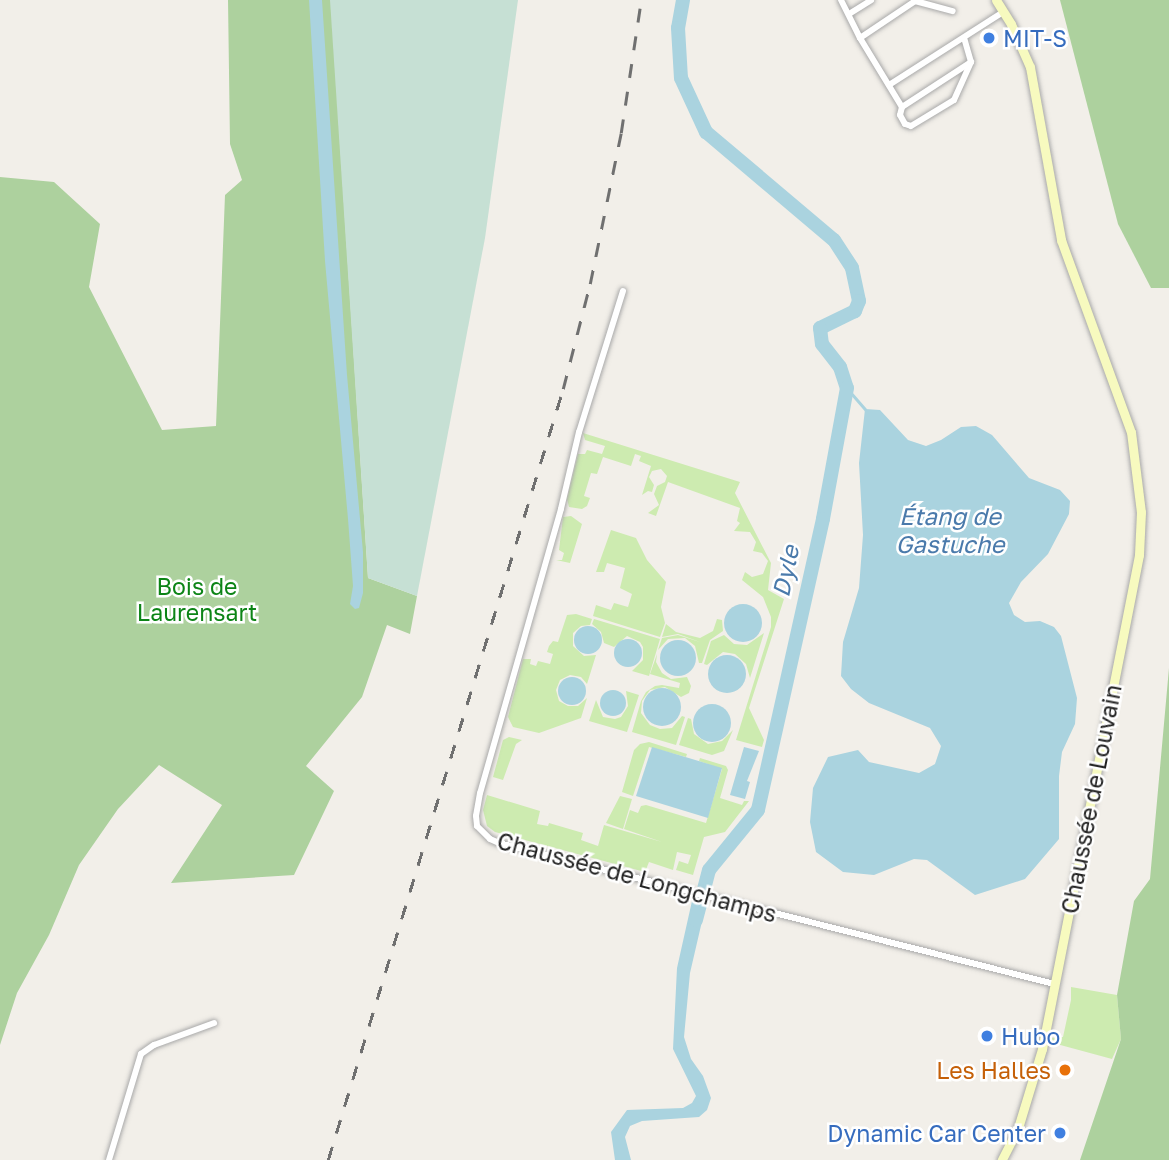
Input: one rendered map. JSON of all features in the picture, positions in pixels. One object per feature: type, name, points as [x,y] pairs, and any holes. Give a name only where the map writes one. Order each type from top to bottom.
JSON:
[{"type":"main road","name":"Chaussée de Louvain","points":[[996,0],[1024,52],[1037,96],[1056,215],[1069,267],[1131,432],[1141,494],[1139,555],[1035,1078],[1002,1160]]},
{"type":"street","points":[[841,0],[860,38],[902,107]]},
{"type":"street","points":[[849,14],[871,0]]},
{"type":"street","points":[[932,0],[937,7]]},
{"type":"street","points":[[860,38],[915,1],[953,12]]},
{"type":"street","points":[[889,85],[1003,12]]},
{"type":"street","points":[[964,38],[971,62],[954,100],[911,126],[905,124],[900,115],[902,107],[971,62]]},
{"type":"street","name":"Chaussée de Longchamps","points":[[623,291],[579,432],[561,509],[534,594],[475,816],[483,833],[499,843],[1054,984]]},
{"type":"street","points":[[109,1160],[141,1054],[214,1023]]},
{"type":"green space","name":"Bois de Laurensart","points":[[228,0],[331,0],[368,578],[417,596],[410,634],[387,625],[362,697],[306,766],[334,791],[294,875],[171,883],[222,805],[159,765],[118,809],[79,865],[49,935],[17,993],[0,1045],[0,177],[54,182],[100,224],[89,287],[162,430],[216,426],[225,195],[242,180],[230,144]]},
{"type":"green space","points":[[330,0],[518,0],[485,238],[417,596],[368,578]]},
{"type":"green space","points":[[1060,0],[1169,0],[1169,288],[1151,288],[1118,224]]},
{"type":"green space","points":[[583,433],[740,482],[735,493],[771,563],[768,590],[784,599],[749,708],[764,740],[762,747],[736,740],[771,627],[771,617],[763,597],[742,580],[745,572],[752,577],[763,574],[768,561],[762,553],[753,551],[756,542],[750,532],[734,531],[740,523],[737,521],[740,508],[668,482],[656,516],[648,513],[659,505],[654,494],[657,486],[665,482],[667,476],[661,469],[652,471],[649,477],[654,485],[652,492],[648,491],[642,495],[651,466],[639,461],[641,456],[635,454],[631,466],[603,457],[597,474],[591,473],[584,496],[590,498],[587,506],[582,509],[569,507],[567,499],[578,454],[585,454],[587,450],[602,454],[605,446],[585,440]]},
{"type":"green space","points":[[571,516],[582,524],[570,563],[556,560],[562,560],[564,553],[559,550],[563,517]]},
{"type":"green space","points":[[611,530],[636,538],[647,560],[666,582],[661,607],[665,623],[660,637],[593,616],[596,605],[611,610],[614,603],[628,607],[632,594],[620,588],[625,568],[607,563],[604,572],[596,572]]},
{"type":"green space","points":[[576,614],[592,619],[590,625],[581,626],[573,633],[573,646],[584,656],[596,655],[587,684],[581,677],[570,675],[560,680],[556,690],[559,701],[568,706],[578,706],[587,698],[581,718],[539,733],[513,727],[508,717],[523,659],[531,659],[530,664],[536,666],[538,661],[550,664],[553,654],[547,652],[549,646],[553,641],[558,642],[567,615]]},
{"type":"green space","points":[[594,619],[660,639],[649,676],[632,671],[643,660],[643,647],[640,642],[627,636],[614,647],[604,643],[601,632],[592,624]]},
{"type":"green space","points":[[717,619],[722,620],[723,631],[710,640],[702,663],[699,663],[695,646],[685,638],[668,639],[658,650],[662,638],[678,635],[700,642],[678,634],[662,637],[666,624],[676,632],[700,638],[713,631]]},
{"type":"green space","points":[[764,633],[750,678],[746,664],[735,654],[723,652],[707,665],[704,664],[711,641],[724,635],[734,644],[747,645]]},
{"type":"green space","points":[[657,654],[656,662],[662,673],[671,679],[687,677],[691,686],[689,693],[681,697],[665,687],[650,690],[642,701],[641,713],[650,725],[660,729],[672,728],[682,716],[685,717],[676,745],[632,732],[641,701],[646,692],[655,686],[662,685],[679,688],[680,683],[650,674]]},
{"type":"green space","points":[[1169,668],[1169,1160],[1080,1160],[1121,1039],[1117,995],[1134,901],[1150,879]]},
{"type":"green space","points":[[626,691],[639,695],[627,732],[589,721],[596,700],[603,717],[621,717],[628,706]]},
{"type":"green space","points":[[688,718],[691,719],[694,734],[708,744],[722,741],[733,730],[724,751],[712,755],[679,745]]},
{"type":"green space","points":[[509,737],[522,740],[516,744],[503,780],[493,777],[503,740]]},
{"type":"green space","points":[[649,742],[687,754],[686,757],[649,747],[633,796],[622,792],[634,750],[640,744]]},
{"type":"green space","points":[[700,758],[726,766],[728,770],[720,798],[742,805],[744,801],[749,801],[725,832],[704,837],[693,875],[676,870],[679,861],[688,864],[691,855],[677,852],[673,870],[649,862],[645,872],[495,832],[487,826],[483,810],[487,795],[540,811],[537,824],[548,826],[549,823],[583,833],[581,840],[598,846],[604,825],[662,842],[624,829],[630,810],[638,813],[641,806],[646,805],[706,823],[722,769],[699,761]]},
{"type":"green space","points":[[620,796],[632,799],[623,829],[606,823]]},
{"type":"green space","points":[[1071,987],[1117,995],[1121,1039],[1112,1059],[1053,1043],[1050,1046],[1051,1038],[1063,1037]]},
{"type":"water","points":[[309,0],[322,0],[347,375],[363,552],[363,593],[359,608],[355,609],[350,604],[353,586],[325,261]]},
{"type":"water","name":"Étang de Gastuche","points":[[865,409],[880,410],[908,440],[926,446],[961,427],[976,426],[992,435],[1029,478],[1060,490],[1070,501],[1069,514],[1048,554],[1021,582],[1009,603],[1014,615],[1025,622],[1040,621],[1054,627],[1061,636],[1077,698],[1075,724],[1062,752],[1059,776],[1059,839],[1025,879],[975,895],[927,860],[914,859],[874,875],[843,872],[816,852],[810,822],[813,788],[828,757],[858,750],[869,762],[919,773],[935,764],[941,746],[930,728],[869,703],[851,689],[841,676],[843,642],[859,588],[863,535],[859,463]]},
{"type":"water","points":[[743,604],[756,610],[762,623],[756,636],[743,642],[730,636],[724,623],[730,610]]},
{"type":"water","points":[[588,626],[598,630],[602,640],[598,650],[588,654],[578,650],[574,640],[578,630]]},
{"type":"water","points":[[628,639],[638,643],[642,653],[638,663],[628,667],[618,663],[614,653],[618,643]]},
{"type":"water","points":[[678,640],[691,645],[696,658],[691,671],[678,676],[665,671],[660,658],[665,645]]},
{"type":"water","points":[[727,655],[741,660],[746,674],[741,688],[727,693],[713,688],[708,674],[713,660]]},
{"type":"water","points":[[572,677],[582,681],[586,691],[582,701],[572,705],[562,701],[558,691],[562,681]]},
{"type":"water","points":[[662,688],[676,693],[681,707],[676,721],[662,726],[648,721],[643,707],[648,693]]},
{"type":"water","points":[[613,690],[622,694],[626,703],[622,712],[613,716],[604,712],[600,703],[604,694]]},
{"type":"water","points":[[712,704],[725,710],[731,723],[725,736],[712,742],[699,736],[693,723],[699,710]]},
{"type":"water","points":[[652,747],[722,768],[708,818],[636,796]]},
{"type":"water","points":[[744,747],[759,751],[747,781],[750,782],[745,799],[730,795]]},
{"type":"water","points":[[692,901],[706,904],[690,973],[684,1037],[691,1059],[703,1076],[711,1098],[707,1110],[699,1117],[642,1121],[630,1126],[625,1137],[631,1160],[615,1160],[611,1132],[627,1110],[683,1108],[692,1103],[696,1096],[673,1049],[677,968]]},
{"type":"waterway","name":"Dyle","points":[[683,0],[678,28],[681,78],[706,132],[834,240],[852,268],[859,301],[855,311],[820,328],[822,344],[840,367],[847,388],[823,519],[758,810],[709,870],[696,920]]},
{"type":"waterway","points":[[847,388],[865,409]]},
{"type":"railway","points":[[328,1160],[563,389],[590,284],[621,133],[641,0]]},
{"type":"place","name":"MIT-S","points":[[989,38]]},
{"type":"place","name":"Hubo","points":[[987,1036]]},
{"type":"place","name":"Les Halles","points":[[1065,1070]]},
{"type":"place","name":"Dynamic Car Center","points":[[1060,1133]]}]
